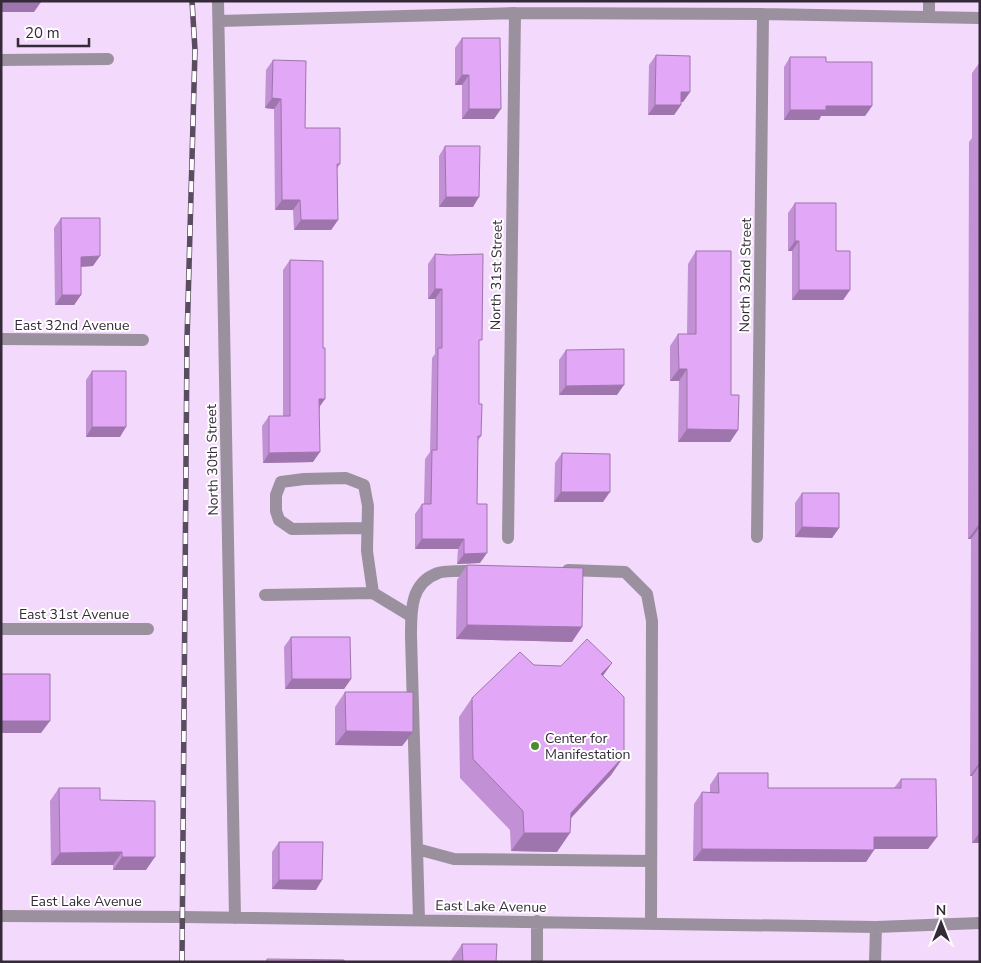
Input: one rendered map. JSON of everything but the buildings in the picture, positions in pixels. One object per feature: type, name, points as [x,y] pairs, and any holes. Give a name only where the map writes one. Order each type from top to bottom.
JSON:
[{"type":"street","name":"North 30th Street","points":[[218,1],[235,918]]},
{"type":"street","points":[[929,1],[929,17]]},
{"type":"street","points":[[219,21],[515,13],[763,14],[980,18]]},
{"type":"street","name":"North 31st Street","points":[[508,538],[515,13]]},
{"type":"street","name":"North 32nd Street","points":[[757,537],[763,14]]},
{"type":"street","points":[[1,60],[108,59]]},
{"type":"street","name":"East 32nd Avenue","points":[[1,339],[143,340]]},
{"type":"street","points":[[367,528],[292,529],[279,520],[276,511],[276,495],[282,482],[304,479],[346,478],[364,485],[368,506],[367,551],[373,593]]},
{"type":"street","points":[[551,570],[625,572],[647,594],[652,621],[651,923]]},
{"type":"street","points":[[419,920],[412,602],[423,582],[438,572],[495,571]]},
{"type":"street","points":[[265,595],[373,593],[411,616]]},
{"type":"street","name":"East 31st Avenue","points":[[1,629],[148,629]]},
{"type":"street","points":[[417,849],[454,859],[651,861]]},
{"type":"street","name":"East Lake Avenue","points":[[1,916],[537,921],[876,927],[980,923]]},
{"type":"street","points":[[536,962],[537,921]]},
{"type":"street","points":[[875,962],[876,927]]},
{"type":"railway","points":[[182,962],[187,340],[195,50],[192,1]]},
{"type":"place","name":"Center for Manifestation","points":[[535,746]]}]
